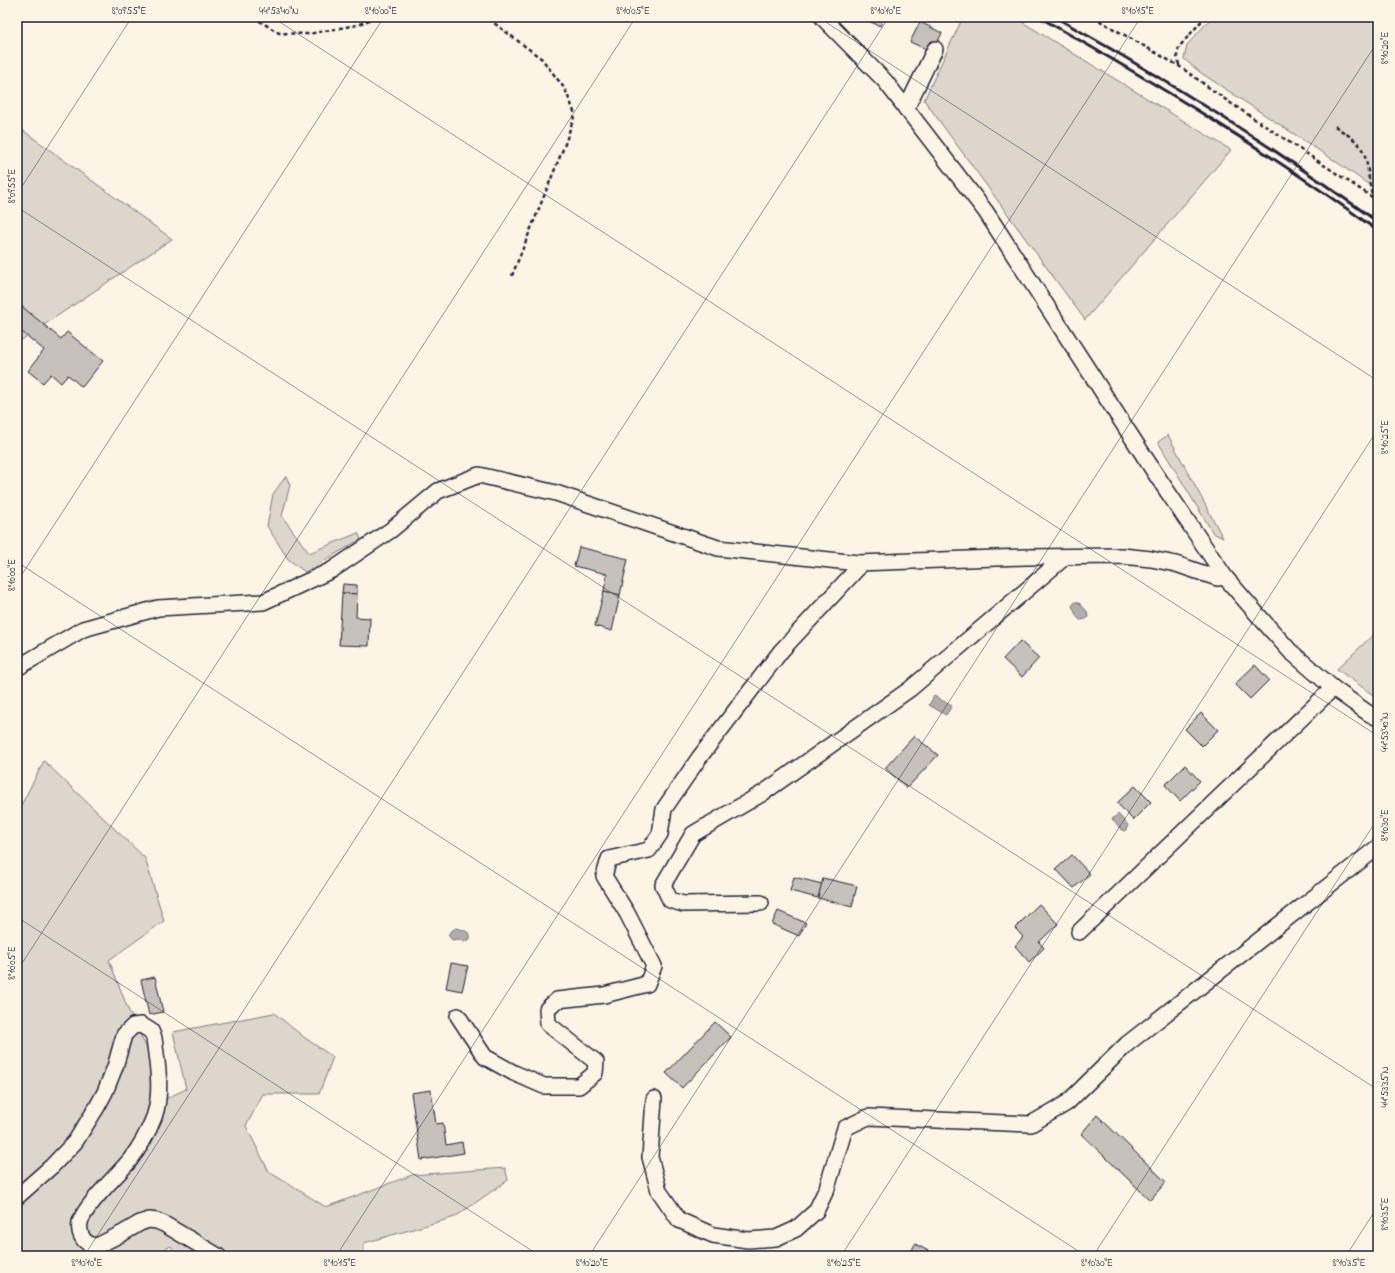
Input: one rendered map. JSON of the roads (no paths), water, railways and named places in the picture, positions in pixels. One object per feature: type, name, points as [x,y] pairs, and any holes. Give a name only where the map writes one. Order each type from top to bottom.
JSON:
[{"type":"street","points":[[822,17],[885,81],[986,212],[1155,473],[1225,577],[1290,651],[1333,688],[1368,713],[1378,718]]},
{"type":"street","points":[[906,109],[935,49]]},
{"type":"street","points":[[17,668],[83,629],[158,608],[263,602],[332,570],[391,530],[438,491],[480,475],[556,493],[718,548],[858,564],[1026,557],[1122,556],[1151,559],[1176,564],[1217,578],[1225,577]]},
{"type":"street","points":[[761,903],[682,904],[670,900],[663,885],[693,834],[763,793],[910,689],[1065,557]]},
{"type":"street","points":[[458,1016],[485,1057],[514,1073],[544,1086],[579,1086],[595,1073],[596,1062],[548,1024],[547,1008],[557,1000],[604,995],[647,984],[654,966],[627,913],[604,876],[609,859],[649,850],[660,834],[664,809],[699,758],[781,651],[858,568],[858,564]]},
{"type":"street","points":[[1079,932],[1333,688]]},
{"type":"street","points":[[654,1099],[650,1157],[659,1191],[679,1220],[713,1234],[748,1240],[776,1238],[796,1229],[816,1211],[827,1188],[845,1128],[868,1117],[1031,1124],[1067,1103],[1127,1044],[1378,847]]},
{"type":"street","points":[[17,1198],[52,1166],[75,1142],[105,1092],[115,1067],[124,1035],[133,1026],[137,1024],[141,1025],[151,1031],[154,1038],[158,1093],[155,1116],[142,1143],[129,1161],[83,1216],[80,1223],[80,1234],[86,1242],[97,1246],[140,1223],[149,1220],[157,1221],[218,1256]]},
{"type":"railway","points":[[1039,17],[1212,119],[1296,174],[1378,231]]},
{"type":"railway","points":[[1055,17],[1220,115],[1300,167],[1378,222]]}]
